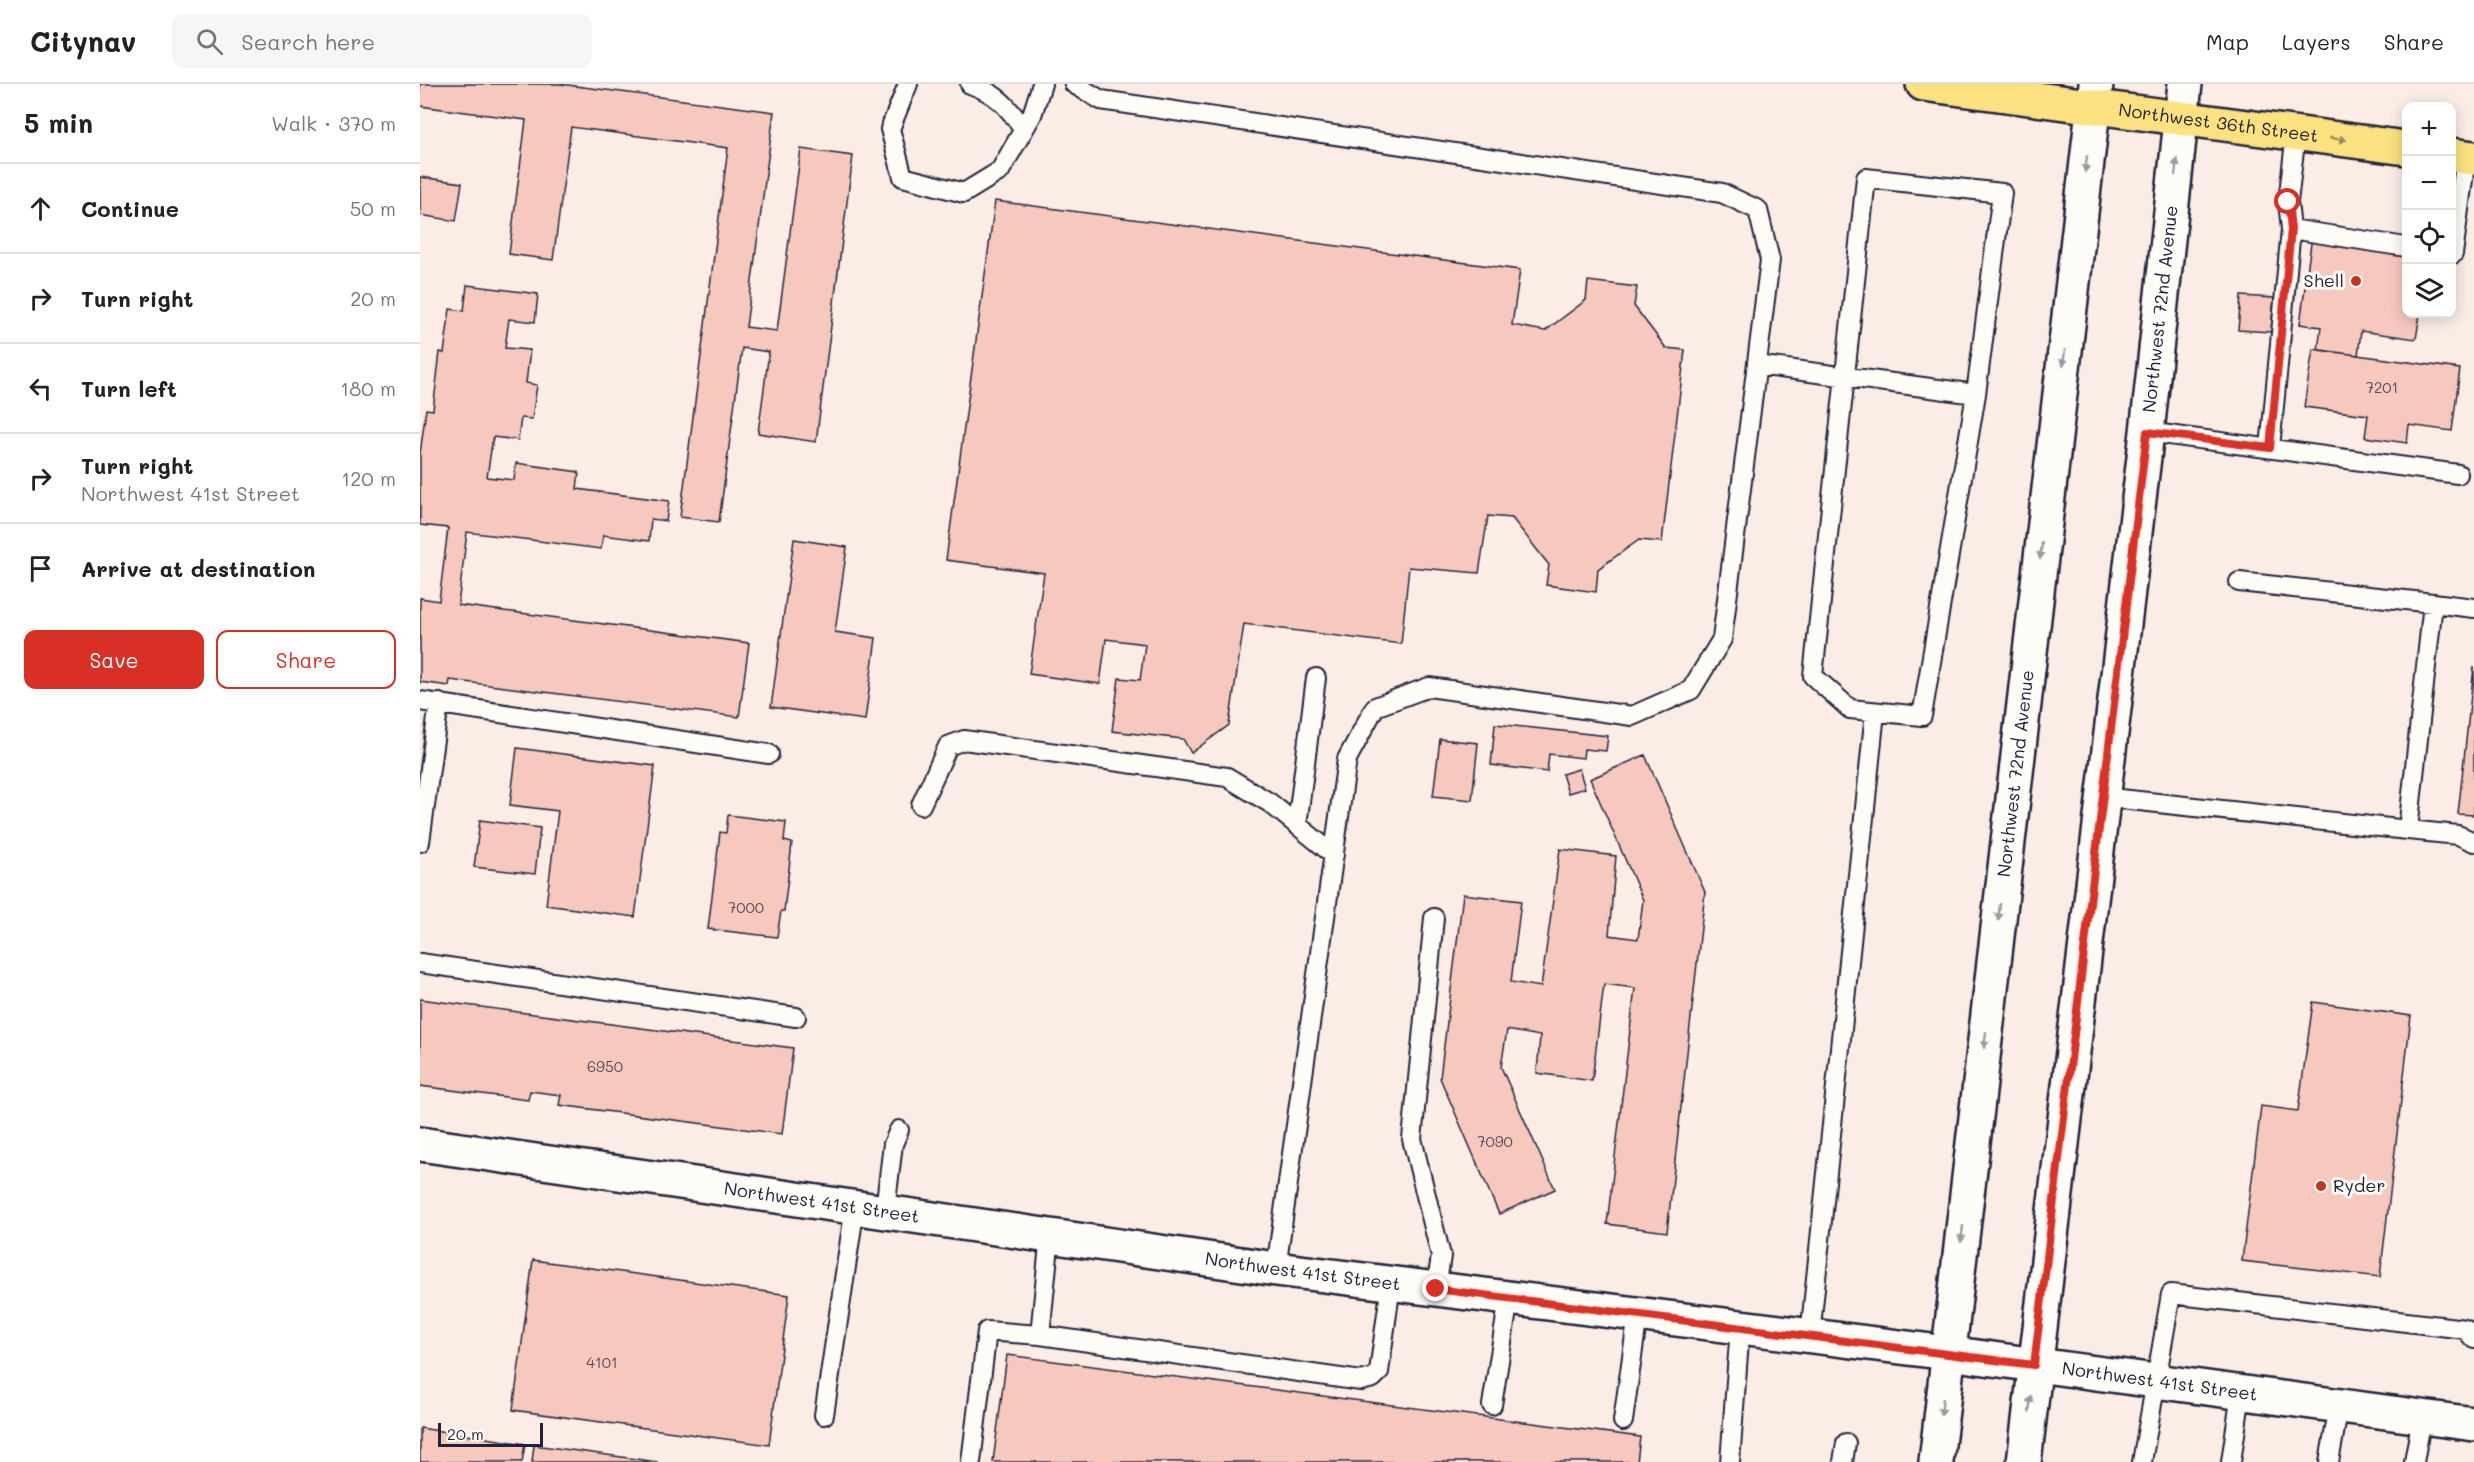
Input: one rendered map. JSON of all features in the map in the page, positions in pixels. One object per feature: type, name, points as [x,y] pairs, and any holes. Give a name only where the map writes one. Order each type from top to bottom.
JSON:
[{"type":"main road","name":"Northwest 36th Street","points":[[1923,84],[2095,95],[2181,118],[2402,147]]},
{"type":"main road","name":"Northwest 72nd Avenue","points":[[2024,1462],[2147,432],[2185,84]]},
{"type":"main road","name":"Northwest 72nd Avenue","points":[[1936,1462],[2095,95]]},
{"type":"main road","name":"Northwest 41st Street","points":[[420,1144],[1050,1234],[1276,1269],[1948,1353],[2474,1424]]},
{"type":"lane","points":[[908,84],[890,129],[903,177],[964,193],[1000,171],[1032,115],[1042,84]]},
{"type":"lane","points":[[970,84],[989,91],[1004,103],[1024,129]]},
{"type":"lane","points":[[1074,84],[1101,100],[1722,193],[1758,210],[1770,260],[1722,639],[1691,690],[1632,716],[1429,687],[1375,706],[1347,759],[1276,1269]]},
{"type":"lane","points":[[2270,448],[2291,229],[2288,202],[2296,133]]},
{"type":"lane","points":[[2456,227],[2464,156]]},
{"type":"lane","points":[[1866,178],[2002,193],[1976,394],[1922,716],[1850,710],[1813,675],[1866,178]]},
{"type":"lane","points":[[2291,229],[2402,246]]},
{"type":"lane","points":[[1757,365],[1976,394]]},
{"type":"lane","points":[[2147,432],[2458,474]]},
{"type":"lane","points":[[2239,582],[2474,609]]},
{"type":"lane","points":[[2408,830],[2433,603]]},
{"type":"lane","points":[[1297,825],[1316,678]]},
{"type":"lane","points":[[420,701],[769,754]]},
{"type":"lane","points":[[420,842],[439,703]]},
{"type":"lane","points":[[1810,1336],[1875,712]]},
{"type":"lane","points":[[921,805],[948,746],[964,740],[1227,777],[1270,803],[1334,855]]},
{"type":"lane","points":[[2102,797],[2457,835],[2474,842]]},
{"type":"lane","points":[[1434,918],[1412,1140],[1441,1256],[1436,1289]]},
{"type":"lane","points":[[420,963],[796,1017]]},
{"type":"lane","points":[[824,1415],[870,1208],[899,1130]]},
{"type":"lane","points":[[1040,1335],[1050,1234]]},
{"type":"lane","points":[[971,1462],[987,1331],[1040,1335],[1361,1382],[1373,1378],[1380,1372],[1391,1284]]},
{"type":"lane","points":[[2142,1462],[2171,1294],[2465,1329],[2474,1339]]},
{"type":"lane","points":[[1492,1405],[1509,1298]]},
{"type":"lane","points":[[1623,1421],[1638,1314]]},
{"type":"lane","points":[[1730,1462],[1740,1327]]},
{"type":"lane","points":[[2232,1462],[2241,1393]]},
{"type":"lane","points":[[2329,1462],[2339,1406]]},
{"type":"lane","points":[[2414,1462],[2422,1417]]},
{"type":"lane","points":[[1843,1462],[1846,1443]]},
{"type":"building","points":[[420,84],[560,84],[774,112],[746,327],[777,331],[801,149],[853,156],[816,442],[758,433],[769,352],[742,348],[719,522],[680,517],[728,148],[571,127],[553,260],[509,254],[526,120],[420,106]]},
{"type":"building","points":[[420,177],[462,183],[456,221],[420,215]]},
{"type":"building","points":[[995,201],[1520,270],[1512,325],[1545,331],[1586,300],[1588,281],[1637,287],[1634,306],[1666,348],[1685,350],[1662,542],[1639,540],[1598,569],[1596,592],[1546,585],[1549,565],[1512,518],[1488,516],[1479,573],[1409,567],[1401,644],[1244,624],[1229,725],[1191,753],[1183,739],[1112,731],[1119,678],[1140,680],[1145,644],[1106,639],[1100,684],[1029,674],[1044,573],[946,560]]},
{"type":"building","name":"Shell","points":[[2312,236],[2402,248],[2402,318],[2419,318],[2416,339],[2361,331],[2358,355],[2318,350],[2321,327],[2300,324]]},
{"type":"building","points":[[467,285],[538,294],[535,322],[509,319],[505,348],[530,350],[526,383],[537,385],[532,419],[521,418],[518,440],[493,437],[487,477],[514,480],[516,463],[579,472],[577,489],[669,501],[666,521],[651,519],[649,541],[603,535],[601,549],[467,532],[458,605],[749,643],[739,717],[450,680],[449,686],[420,682],[420,598],[439,601],[448,528],[420,525],[420,454],[426,409],[433,410],[440,352],[444,353],[450,309],[464,311]]},
{"type":"building","points":[[2241,296],[2274,298],[2271,332],[2238,330]]},
{"type":"building","points":[[2313,349],[2460,369],[2452,431],[2409,425],[2407,443],[2365,437],[2368,415],[2304,407]]},
{"type":"building","points":[[794,539],[847,547],[835,632],[876,638],[865,720],[771,707]]},
{"type":"building","points":[[2474,667],[2474,815],[2458,814]]},
{"type":"building","points":[[1495,724],[1608,736],[1606,751],[1584,749],[1583,758],[1549,754],[1547,772],[1491,765]]},
{"type":"building","points":[[1440,739],[1478,743],[1472,800],[1433,796]]},
{"type":"building","points":[[517,748],[655,766],[635,917],[546,905],[558,811],[510,805]]},
{"type":"building","points":[[1645,755],[1705,892],[1667,1232],[1607,1224],[1635,988],[1604,984],[1592,1081],[1537,1073],[1540,1036],[1507,1030],[1501,1067],[1555,1189],[1499,1214],[1440,1078],[1463,894],[1521,901],[1511,982],[1541,987],[1560,849],[1616,856],[1609,935],[1638,939],[1643,900],[1590,779]]},
{"type":"building","points":[[1579,769],[1585,788],[1568,793],[1562,774]]},
{"type":"building","points":[[728,815],[786,822],[784,841],[792,843],[784,911],[781,911],[777,937],[708,929],[720,832],[726,833]]},
{"type":"building","points":[[480,820],[540,828],[535,874],[474,867]]},
{"type":"building","points":[[420,999],[793,1048],[782,1134],[559,1105],[561,1095],[530,1091],[528,1100],[420,1086]]},
{"type":"building","name":"Ryder","points":[[2313,1002],[2411,1016],[2380,1277],[2242,1261],[2261,1106],[2298,1111]]},
{"type":"building","points":[[533,1260],[789,1295],[769,1445],[513,1410]]},
{"type":"building","points":[[1007,1355],[1640,1437],[1637,1462],[993,1462]]},
{"type":"building","points":[[420,1428],[525,1444],[522,1462],[420,1462]]},
{"type":"building","points":[[534,1445],[658,1462],[532,1462]]},
{"type":"place","name":"Shell","points":[[2356,281]]},
{"type":"place","name":"Ryder","points":[[2321,1186]]},
{"type":"route","points":[[1436,1289],[2034,1365],[2147,432],[2270,448],[2291,229],[2288,202]]}]
